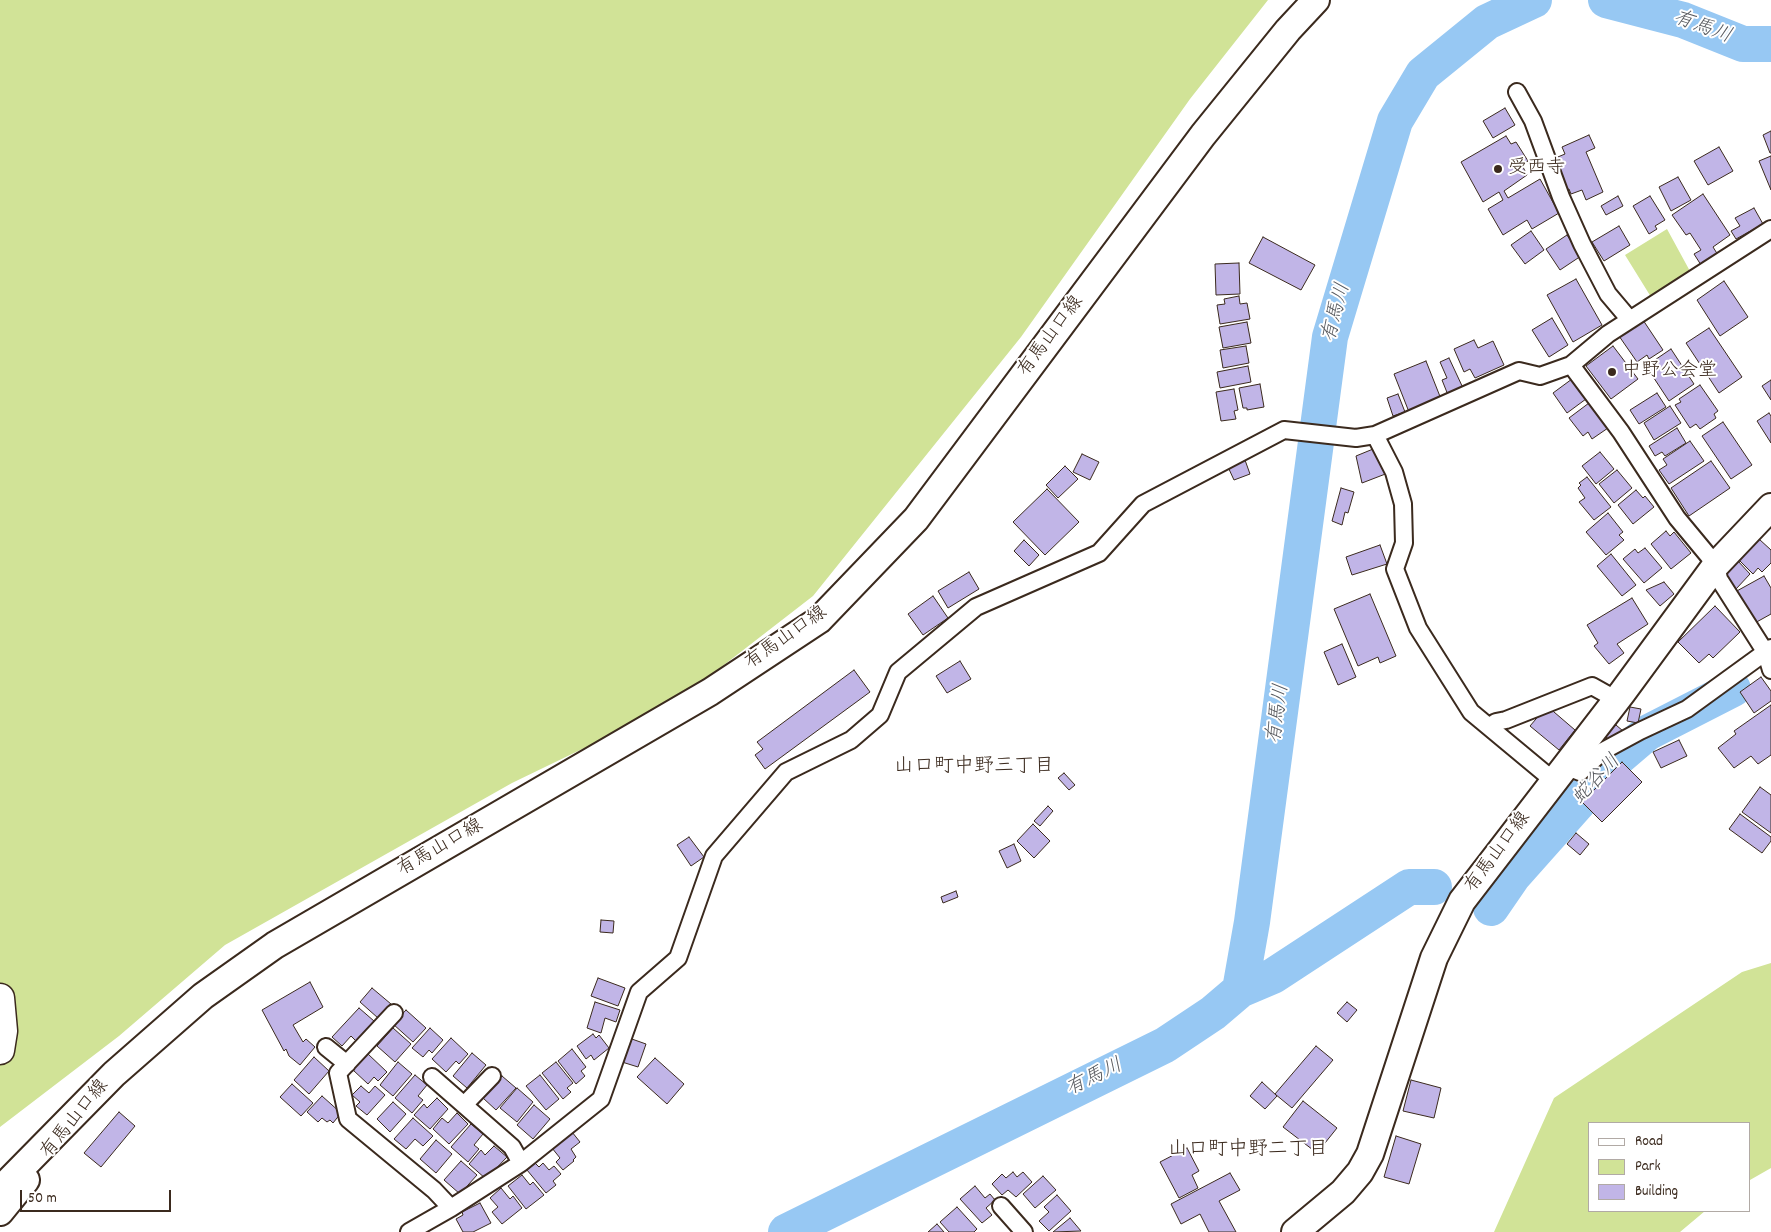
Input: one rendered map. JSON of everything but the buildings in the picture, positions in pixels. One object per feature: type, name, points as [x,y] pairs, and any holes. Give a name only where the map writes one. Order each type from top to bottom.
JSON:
[{"type":"highway","points":[[0,998],[3,1031],[0,1050]]},
{"type":"main road","name":"有馬山口線","points":[[0,1190],[114,1074],[203,996],[275,945],[710,692],[819,620],[916,519],[1203,135],[1288,30],[1316,0]]},
{"type":"main road","name":"有馬山口線","points":[[1296,1232],[1343,1192],[1360,1172],[1370,1154],[1434,958],[1462,901],[1616,700],[1716,565],[1771,507]]},
{"type":"main road","name":"有馬山口線","points":[[0,1212],[114,1074]]},
{"type":"street","points":[[1516,92],[1533,121],[1561,197],[1582,244],[1608,294],[1630,320]]},
{"type":"street","points":[[409,1232],[451,1208],[521,1163],[601,1099],[639,992],[678,958],[714,856],[786,772],[851,740],[880,715],[898,672],[976,607],[1099,553],[1143,504],[1284,430],[1356,438],[1375,435],[1519,371],[1540,376],[1571,365],[1608,334],[1771,229]]},
{"type":"street","points":[[1571,365],[1621,432],[1678,518],[1716,565],[1719,579],[1769,651],[1771,670]]},
{"type":"street","points":[[1375,435],[1394,472],[1403,504],[1404,543],[1395,568],[1418,628],[1471,712],[1489,727],[1560,773],[1580,772],[1603,752],[1640,731],[1687,709],[1769,651]]},
{"type":"street","points":[[1489,727],[1496,722],[1506,720],[1592,686],[1616,700]]},
{"type":"street","points":[[394,1013],[338,1073],[348,1119],[434,1190],[451,1208]]},
{"type":"street","points":[[326,1047],[347,1064]]},
{"type":"street","points":[[464,1105],[492,1076]]},
{"type":"street","points":[[432,1077],[512,1147],[521,1163]]},
{"type":"street","points":[[1001,1206],[1014,1229]]},
{"type":"green space","points":[[0,0],[1268,0],[1190,99],[1021,337],[813,596],[671,706],[512,783],[225,945],[119,1036],[0,1127]]},
{"type":"green space","points":[[1667,229],[1691,273],[1651,297],[1625,255]]},
{"type":"green space","points":[[1771,963],[1771,1168],[1751,1179],[1751,1122],[1588,1122],[1588,1212],[1704,1212],[1680,1232],[1494,1232],[1554,1098],[1742,972]]},
{"type":"waterway","name":"有馬川","points":[[786,1232],[1165,1045],[1213,1013],[1240,990],[1252,922],[1330,337],[1395,121],[1423,74],[1487,22],[1534,0]]},
{"type":"waterway","name":"有馬川","points":[[1606,0],[1683,20],[1743,44],[1771,44]]},
{"type":"waterway","name":"蛇谷川","points":[[1491,908],[1513,876],[1613,762],[1647,733],[1733,689]]},
{"type":"waterway","name":"蛇谷川","points":[[1240,990],[1273,976],[1409,887],[1434,887]]},
{"type":"place","name":"受西寺","points":[[1498,169]]},
{"type":"place","name":"中野公会堂","points":[[1612,372]]},
{"type":"district","name":"山口町中野三丁目","points":[[974,768]]},
{"type":"district","name":"山口町中野二丁目","points":[[1248,1151]]}]
